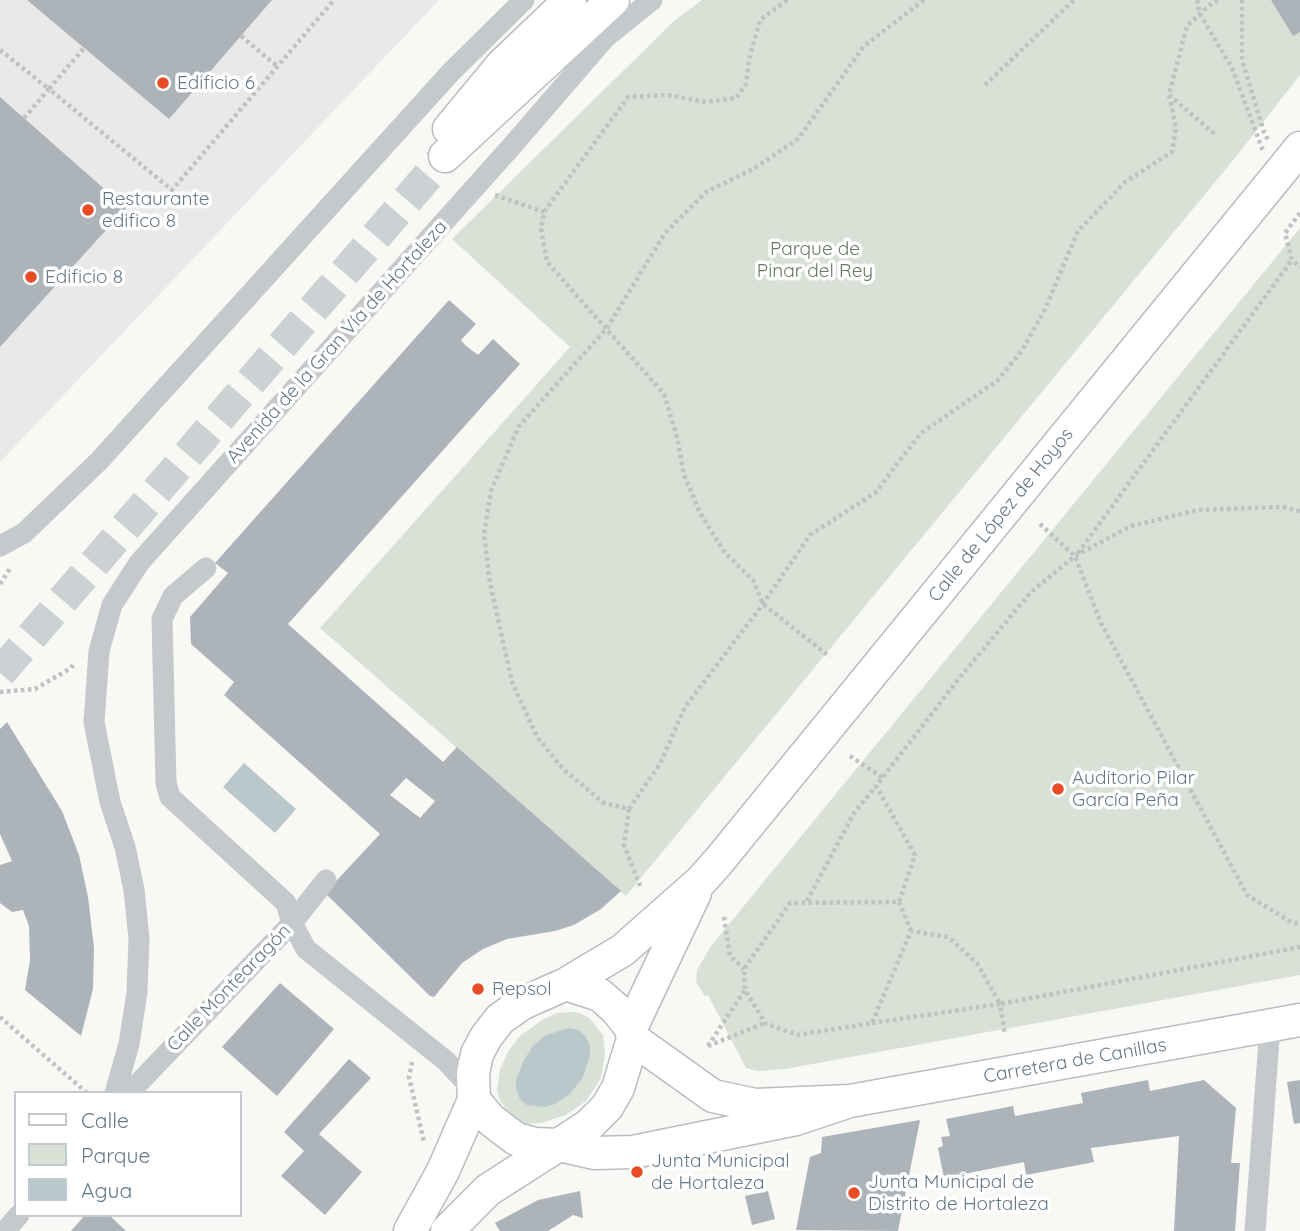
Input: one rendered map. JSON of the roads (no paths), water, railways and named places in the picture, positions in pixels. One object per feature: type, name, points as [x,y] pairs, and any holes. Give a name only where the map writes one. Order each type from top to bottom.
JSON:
[{"type":"street","points":[[8,551],[99,461],[451,72],[524,0]]},
{"type":"street","points":[[570,0],[502,65],[440,150],[614,0]]},
{"type":"street","name":"Avenida de la Gran Vía de Hortaleza","points":[[116,1091],[129,1044],[137,992],[139,939],[134,890],[125,847],[110,802],[94,722],[99,652],[112,606],[139,563],[606,37],[652,0]]},
{"type":"street","name":"Calle de López de Hoyos","points":[[566,984],[623,950],[701,881],[1287,164]]},
{"type":"street","points":[[206,568],[173,596],[162,619],[166,783],[170,797],[286,903],[292,923],[306,949],[446,1061],[491,1120],[516,1139],[535,1144],[559,1145]]},
{"type":"street","name":"Calle Montearagón","points":[[131,1091],[292,923],[326,880]]},
{"type":"street","name":"Calle de López de Hoyos","points":[[632,1033],[701,881]]},
{"type":"street","points":[[410,1231],[443,1171],[473,1095],[477,1054],[500,1019],[521,1004],[566,984],[598,994],[616,1009],[632,1033],[625,1069],[607,1107],[588,1126],[488,1190],[447,1231]]},
{"type":"street","points":[[1255,1231],[1285,1023]]},
{"type":"street","name":"Carretera de Canillas","points":[[632,1033],[713,1096],[755,1105],[850,1101],[1285,1023]]},
{"type":"street","name":"Carretera de Canillas","points":[[559,1145],[594,1153],[633,1152],[796,1119],[850,1101]]},
{"type":"street","points":[[5,1231],[17,1217]]},
{"type":"water","points":[[244,763],[296,809],[275,833],[223,787]]},
{"type":"water","points":[[569,1028],[579,1030],[590,1047],[583,1077],[570,1094],[555,1104],[545,1107],[527,1105],[520,1099],[516,1089],[516,1080],[524,1060],[533,1046],[546,1035]]},
{"type":"tunnel","points":[[0,673],[445,156]]},
{"type":"place","name":"Edificio 6","points":[[163,83]]},
{"type":"place","name":"Restaurante edifico 8","points":[[88,210]]},
{"type":"place","name":"Edificio 8","points":[[31,277]]},
{"type":"place","name":"Auditorio Pilar García Peña","points":[[1058,789]]},
{"type":"place","name":"Repsol","points":[[478,989]]},
{"type":"place","name":"Junta Municipal de Hortaleza","points":[[637,1172]]},
{"type":"place","name":"Junta Municipal de Distrito de Hortaleza","points":[[854,1193]]},
{"type":"park label","name":"Parque de Pinar del Rey","points":[[815,260]]}]
